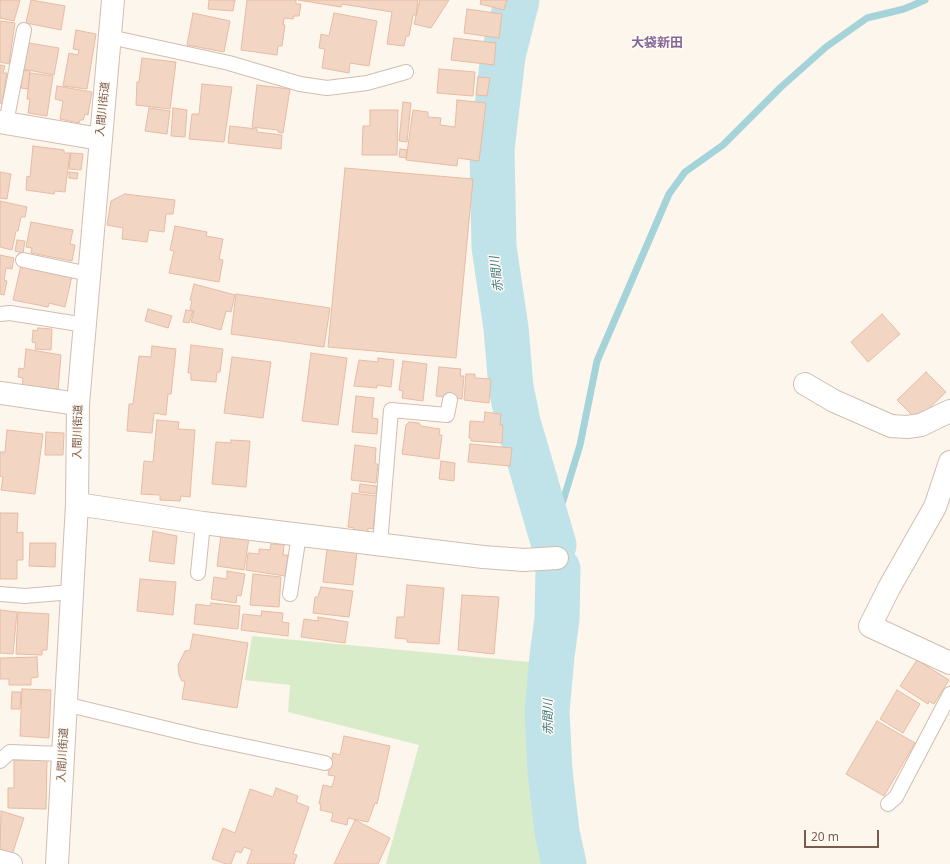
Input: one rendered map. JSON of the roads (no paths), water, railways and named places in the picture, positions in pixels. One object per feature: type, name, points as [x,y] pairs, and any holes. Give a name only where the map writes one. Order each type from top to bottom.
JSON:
[{"type":"street","name":"入間川街道","points":[[57,864],[77,504],[78,404],[88,274],[113,0]]},
{"type":"street","points":[[3,122],[100,139]]},
{"type":"street","points":[[805,384],[840,404],[891,426],[907,427],[921,425],[950,411]]},
{"type":"street","points":[[0,393],[78,404]]},
{"type":"street","points":[[950,462],[935,507],[889,588],[870,626],[950,663]]},
{"type":"street","points":[[77,504],[203,523],[483,557],[524,560],[557,558]]},
{"type":"street","points":[[0,861],[11,864]]},
{"type":"lane","points":[[3,122],[24,30]]},
{"type":"lane","points":[[110,37],[229,63],[300,84],[327,88],[367,83],[406,72]]},
{"type":"lane","points":[[23,260],[88,274]]},
{"type":"lane","points":[[0,314],[10,313],[85,325]]},
{"type":"lane","points":[[380,544],[391,410],[447,415],[450,400]]},
{"type":"lane","points":[[198,573],[203,523]]},
{"type":"lane","points":[[290,594],[299,535]]},
{"type":"lane","points":[[0,594],[25,596],[72,592]]},
{"type":"lane","points":[[888,804],[896,797],[950,694]]},
{"type":"lane","points":[[65,704],[197,736],[325,763]]},
{"type":"lane","points":[[0,761],[10,752],[63,754]]},
{"type":"waterway","name":"赤間川","points":[[517,0],[503,56],[492,149],[494,247],[506,328],[511,387],[518,422],[554,545]]},
{"type":"waterway","points":[[563,501],[580,445],[597,361],[669,194],[685,172],[723,145],[781,87],[826,47],[867,18],[904,9],[925,0]]},
{"type":"waterway","name":"赤間川","points":[[558,569],[557,619],[547,711],[550,771],[557,832],[564,864]]},
{"type":"district","name":"大袋新田","points":[[657,43]]}]
